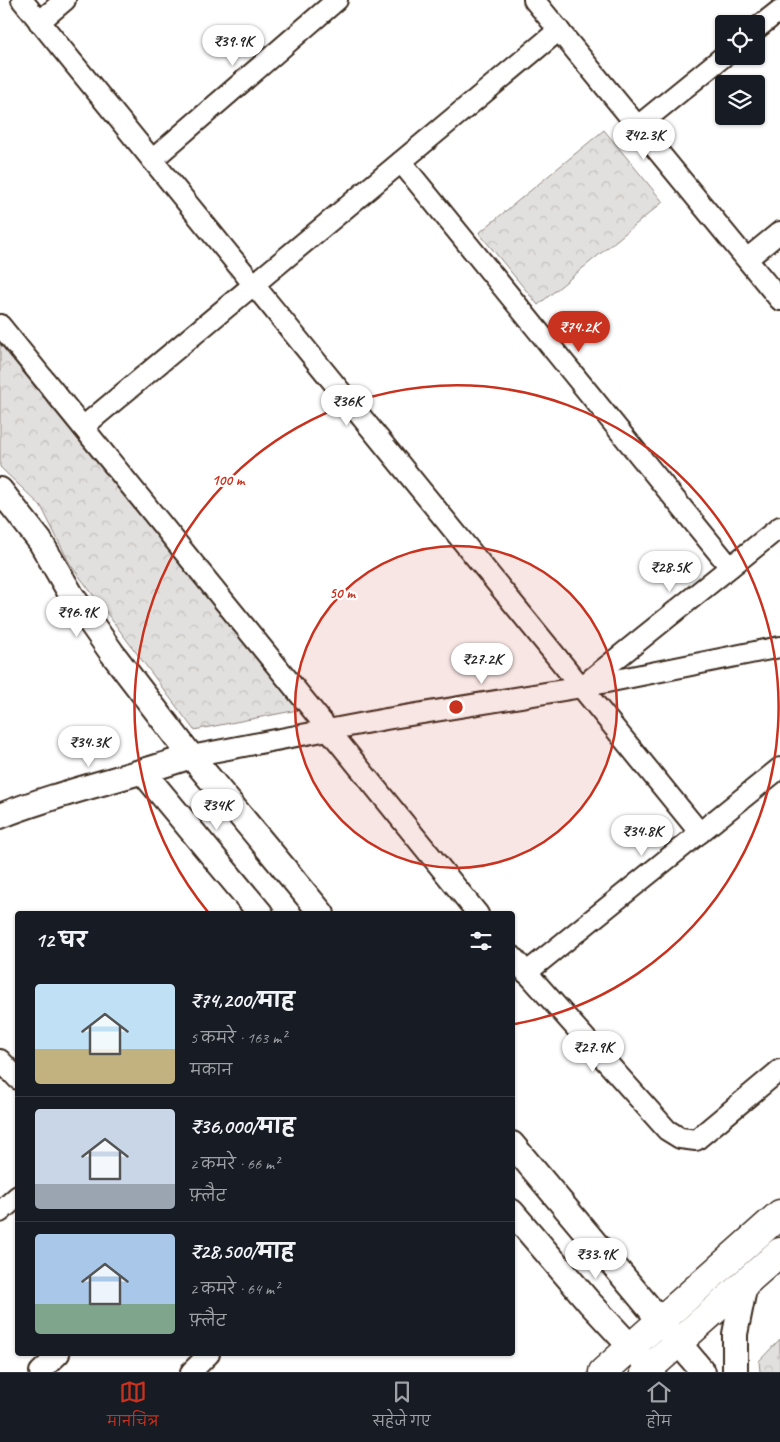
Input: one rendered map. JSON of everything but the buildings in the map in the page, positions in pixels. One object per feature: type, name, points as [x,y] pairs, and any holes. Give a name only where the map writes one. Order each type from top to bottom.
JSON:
[{"type":"highway","points":[[603,1372],[780,1214]]},
{"type":"highway","points":[[650,1371],[678,1343],[780,1252]]},
{"type":"street","points":[[22,0],[700,832]]},
{"type":"street","points":[[39,22],[65,0]]},
{"type":"street","points":[[152,160],[337,0]]},
{"type":"street","points":[[534,0],[780,300]]},
{"type":"street","points":[[765,22],[780,9],[774,0]]},
{"type":"street","points":[[83,427],[559,30]]},
{"type":"street","points":[[638,126],[715,63]]},
{"type":"street","points":[[401,162],[730,567]]},
{"type":"street","points":[[747,259],[780,232]]},
{"type":"street","points":[[0,325],[476,911]]},
{"type":"street","points":[[0,490],[40,541],[72,596],[112,653],[191,756],[320,911]]},
{"type":"street","points":[[582,687],[780,527]]},
{"type":"street","points":[[0,816],[24,806],[143,772],[191,756],[328,730],[582,687],[780,648]]},
{"type":"street","points":[[526,973],[780,768]]},
{"type":"street","points":[[143,772],[259,911]]},
{"type":"street","points":[[515,960],[667,1130],[680,1138],[696,1140],[780,1070]]},
{"type":"street","points":[[0,1060],[15,1076]]},
{"type":"street","points":[[515,1148],[703,1372]]},
{"type":"street","points":[[0,1212],[15,1199]]},
{"type":"street","points":[[515,1216],[650,1371]]},
{"type":"street","points":[[735,1372],[735,1334],[745,1284]]},
{"type":"street","points":[[40,1372],[57,1356]]},
{"type":"street","points":[[190,1372],[207,1356]]},
{"type":"green space","points":[[604,130],[663,202],[538,305],[479,233]]},
{"type":"green space","points":[[0,344],[298,710],[194,730],[70,564],[41,506],[0,467]]},
{"type":"green space","points":[[780,1339],[780,1372],[760,1372],[759,1361]]}]
